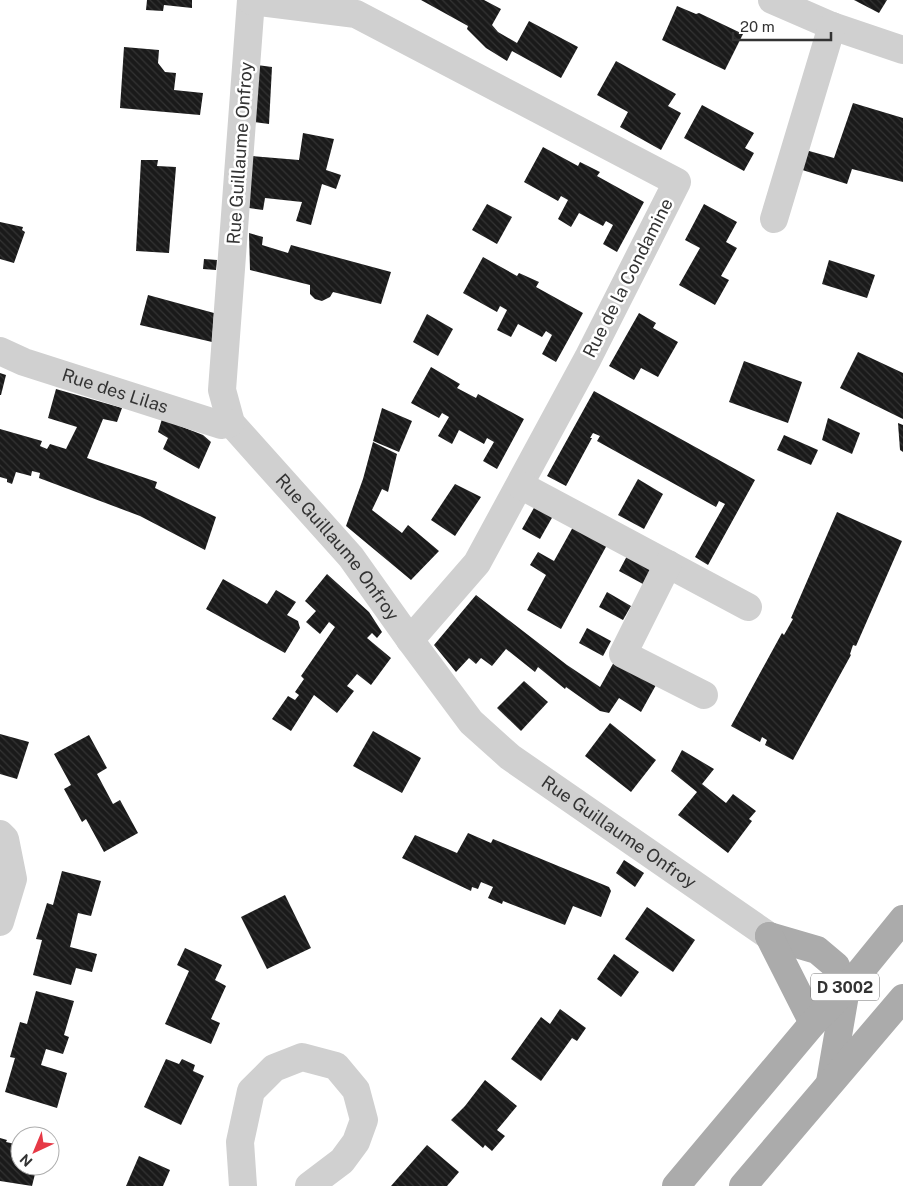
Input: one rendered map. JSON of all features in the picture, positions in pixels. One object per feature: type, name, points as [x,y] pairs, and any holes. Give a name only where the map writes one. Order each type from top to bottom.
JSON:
[{"type":"main road","points":[[676,1186],[812,1023],[846,988],[903,919]]},
{"type":"main road","name":"D 3002","points":[[769,936],[817,950],[836,966],[846,988],[830,1083]]},
{"type":"main road","name":"D 3002","points":[[769,936],[812,1023]]},
{"type":"main road","points":[[743,1186],[903,998]]},
{"type":"street","name":"Rue Guillaume Onfroy","points":[[251,0],[222,390],[231,423],[351,557],[410,640],[472,722],[510,757],[769,936]]},
{"type":"street","name":"Rue de la Condamine","points":[[251,0],[356,14],[677,182],[588,358],[477,563],[410,640]]},
{"type":"street","points":[[773,0],[832,26],[903,50]]},
{"type":"street","points":[[774,219],[832,26]]},
{"type":"street","name":"Rue des Lilas","points":[[0,351],[24,362],[221,425],[231,423]]},
{"type":"street","points":[[520,485],[748,607]]},
{"type":"street","points":[[668,564],[623,654],[704,695]]},
{"type":"street","points":[[0,834],[5,839],[13,879],[0,922]]},
{"type":"street","points":[[243,1186],[240,1142],[251,1091],[274,1068],[302,1056],[336,1066],[356,1090],[364,1120],[356,1142],[342,1162],[309,1186]]},
{"type":"building","points":[[147,0],[192,0],[192,8],[164,5],[163,11],[146,10]]},
{"type":"building","points":[[421,0],[484,0],[501,9],[492,25],[498,32],[517,43],[529,21],[578,47],[561,78],[512,51],[507,61],[486,48],[467,29],[468,26]]},
{"type":"building","points":[[854,0],[887,0],[879,13]]},
{"type":"building","points":[[677,6],[696,14],[699,13],[743,34],[725,70],[662,40]]},
{"type":"building","points":[[124,47],[159,50],[158,63],[165,72],[176,73],[174,90],[203,93],[200,115],[120,108]]},
{"type":"building","points":[[616,61],[676,94],[668,106],[681,113],[661,150],[620,127],[628,112],[597,95]]},
{"type":"building","points":[[257,65],[272,67],[269,124],[254,122]]},
{"type":"building","points":[[853,103],[903,118],[903,182],[852,169],[847,184],[796,168],[802,149],[834,158]]},
{"type":"building","points":[[702,105],[754,133],[745,148],[754,153],[744,171],[684,138]]},
{"type":"building","points":[[303,133],[334,139],[326,170],[341,175],[336,189],[322,184],[311,225],[296,221],[302,202],[265,198],[263,210],[249,208],[252,156],[299,160]]},
{"type":"building","points":[[543,147],[578,166],[580,162],[600,172],[597,176],[644,202],[617,252],[603,244],[613,225],[606,221],[603,226],[579,213],[571,227],[558,219],[568,200],[561,196],[558,201],[524,182]]},
{"type":"building","points":[[141,160],[158,160],[157,166],[176,167],[169,253],[136,251]]},
{"type":"building","points":[[487,204],[512,217],[497,244],[472,230]]},
{"type":"building","points":[[704,204],[737,222],[726,242],[737,248],[721,276],[729,280],[715,305],[679,285],[700,248],[685,240]]},
{"type":"building","points":[[0,222],[23,227],[22,230],[25,232],[14,263],[0,259]]},
{"type":"building","points":[[249,233],[263,237],[262,245],[288,253],[291,245],[391,272],[381,304],[333,292],[330,297],[322,301],[315,299],[310,294],[310,285],[250,270]]},
{"type":"building","points":[[483,257],[517,276],[519,273],[539,282],[536,287],[583,313],[556,362],[542,354],[552,335],[546,331],[542,337],[518,324],[511,337],[497,330],[507,310],[500,306],[497,312],[463,293]]},
{"type":"building","points":[[204,259],[217,260],[216,270],[203,269]]},
{"type":"building","points":[[829,260],[875,275],[867,298],[822,284]]},
{"type":"building","points":[[148,295],[214,313],[212,342],[140,325]]},
{"type":"building","points":[[639,313],[656,323],[653,328],[678,342],[658,377],[641,368],[634,380],[609,366]]},
{"type":"building","points":[[427,314],[453,329],[438,356],[413,342]]},
{"type":"building","points":[[858,352],[903,373],[903,419],[840,388]]},
{"type":"building","points":[[744,361],[802,382],[788,423],[729,402]]},
{"type":"building","points":[[431,367],[460,384],[457,388],[476,398],[478,394],[524,419],[497,469],[483,461],[494,442],[487,438],[484,444],[459,430],[452,444],[438,436],[449,417],[442,413],[439,418],[411,403]]},
{"type":"building","points":[[0,373],[6,375],[1,395],[0,395]]},
{"type":"building","points":[[56,389],[122,408],[117,422],[103,419],[87,458],[157,482],[155,488],[216,517],[205,550],[140,516],[39,478],[40,473],[32,471],[31,476],[16,472],[12,484],[7,482],[7,479],[0,477],[0,429],[42,441],[40,446],[47,449],[50,444],[66,449],[77,427],[48,418]]},
{"type":"building","points":[[594,391],[755,480],[708,565],[695,557],[725,504],[719,501],[716,507],[597,441],[600,436],[593,433],[566,486],[547,476]]},
{"type":"building","points":[[382,408],[412,421],[399,452],[373,441]]},
{"type":"building","points":[[828,418],[860,433],[852,454],[822,440]]},
{"type":"building","points":[[162,419],[203,435],[211,442],[199,469],[163,449],[168,438],[158,432]]},
{"type":"building","points":[[898,423],[903,425],[903,452],[900,450]]},
{"type":"building","points":[[784,435],[818,450],[811,465],[777,450]]},
{"type":"building","points":[[373,442],[397,454],[388,492],[382,489],[372,510],[402,533],[408,525],[439,551],[411,580],[346,526],[363,479]]},
{"type":"building","points":[[638,479],[663,494],[644,529],[618,515]]},
{"type":"building","points":[[455,484],[481,497],[455,536],[431,520]]},
{"type":"building","points":[[535,506],[553,516],[540,539],[522,529]]},
{"type":"building","points":[[837,512],[902,541],[856,646],[853,645],[851,655],[793,760],[765,745],[767,740],[762,737],[760,742],[731,726],[782,633],[784,635],[793,619],[791,618]]},
{"type":"building","points":[[573,527],[607,545],[561,629],[527,610],[546,575],[530,565],[538,552],[554,561]]},
{"type":"building","points":[[627,556],[651,569],[643,584],[619,571]]},
{"type":"building","points":[[327,574],[369,612],[382,632],[377,638],[372,633],[367,638],[391,658],[371,685],[357,674],[347,686],[354,691],[337,713],[314,695],[291,731],[272,719],[288,696],[295,700],[299,695],[295,692],[304,679],[301,676],[335,627],[329,622],[320,634],[306,622],[316,611],[305,601]]},
{"type":"building","points":[[223,579],[267,604],[276,590],[296,602],[287,615],[298,621],[300,628],[285,653],[206,609]]},
{"type":"building","points":[[607,592],[631,606],[623,620],[599,607]]},
{"type":"building","points":[[476,595],[567,665],[600,687],[614,662],[656,685],[641,712],[619,698],[609,713],[600,711],[566,687],[565,689],[538,667],[535,672],[506,649],[492,666],[481,658],[476,664],[469,658],[456,672],[434,645]]},
{"type":"building","points":[[587,628],[611,641],[603,656],[579,643]]},
{"type":"building","points":[[524,681],[548,702],[521,731],[497,708]]},
{"type":"building","points":[[610,723],[656,760],[631,792],[585,756]]},
{"type":"building","points":[[373,731],[421,758],[402,793],[353,766]]},
{"type":"building","points":[[0,734],[29,742],[17,779],[0,774]]},
{"type":"building","points":[[89,735],[107,768],[97,774],[113,804],[120,800],[138,833],[104,852],[86,819],[82,822],[64,789],[71,785],[54,754]]},
{"type":"building","points":[[682,750],[714,769],[702,784],[726,803],[733,794],[756,811],[749,819],[752,821],[728,853],[678,815],[697,792],[671,771]]},
{"type":"building","points":[[468,833],[491,843],[493,839],[609,887],[611,891],[601,917],[573,906],[565,925],[503,901],[502,904],[488,898],[493,887],[481,882],[478,889],[472,887],[471,891],[402,858],[415,835],[457,853]]},
{"type":"building","points":[[624,860],[644,873],[635,887],[616,873]]},
{"type":"building","points":[[62,871],[101,881],[91,916],[78,913],[70,947],[97,954],[92,972],[76,968],[71,985],[33,975],[42,940],[36,939],[47,903],[53,905]]},
{"type":"building","points":[[285,895],[311,948],[267,969],[241,917]]},
{"type":"building","points":[[647,907],[695,940],[673,972],[625,939]]},
{"type":"building","points":[[185,948],[222,965],[215,980],[226,986],[211,1019],[220,1023],[211,1044],[165,1024],[189,971],[177,965]]},
{"type":"building","points":[[614,954],[639,972],[621,997],[597,979]]},
{"type":"building","points":[[36,991],[74,1001],[64,1035],[69,1037],[63,1054],[46,1049],[41,1065],[67,1073],[57,1108],[5,1092],[15,1058],[10,1057],[20,1022],[27,1024]]},
{"type":"building","points":[[560,1009],[586,1028],[577,1041],[572,1038],[541,1081],[511,1059],[541,1017],[550,1024]]},
{"type":"building","points":[[166,1059],[179,1064],[182,1059],[195,1065],[193,1071],[204,1076],[181,1125],[144,1107]]},
{"type":"building","points":[[485,1080],[517,1106],[497,1130],[505,1136],[492,1151],[485,1145],[483,1148],[451,1120],[465,1106]]},
{"type":"building","points":[[0,1138],[10,1143],[10,1176],[34,1176],[32,1186],[0,1181]]},
{"type":"building","points":[[427,1145],[459,1172],[447,1186],[391,1186]]},
{"type":"building","points":[[139,1156],[170,1170],[163,1186],[126,1186]]}]
